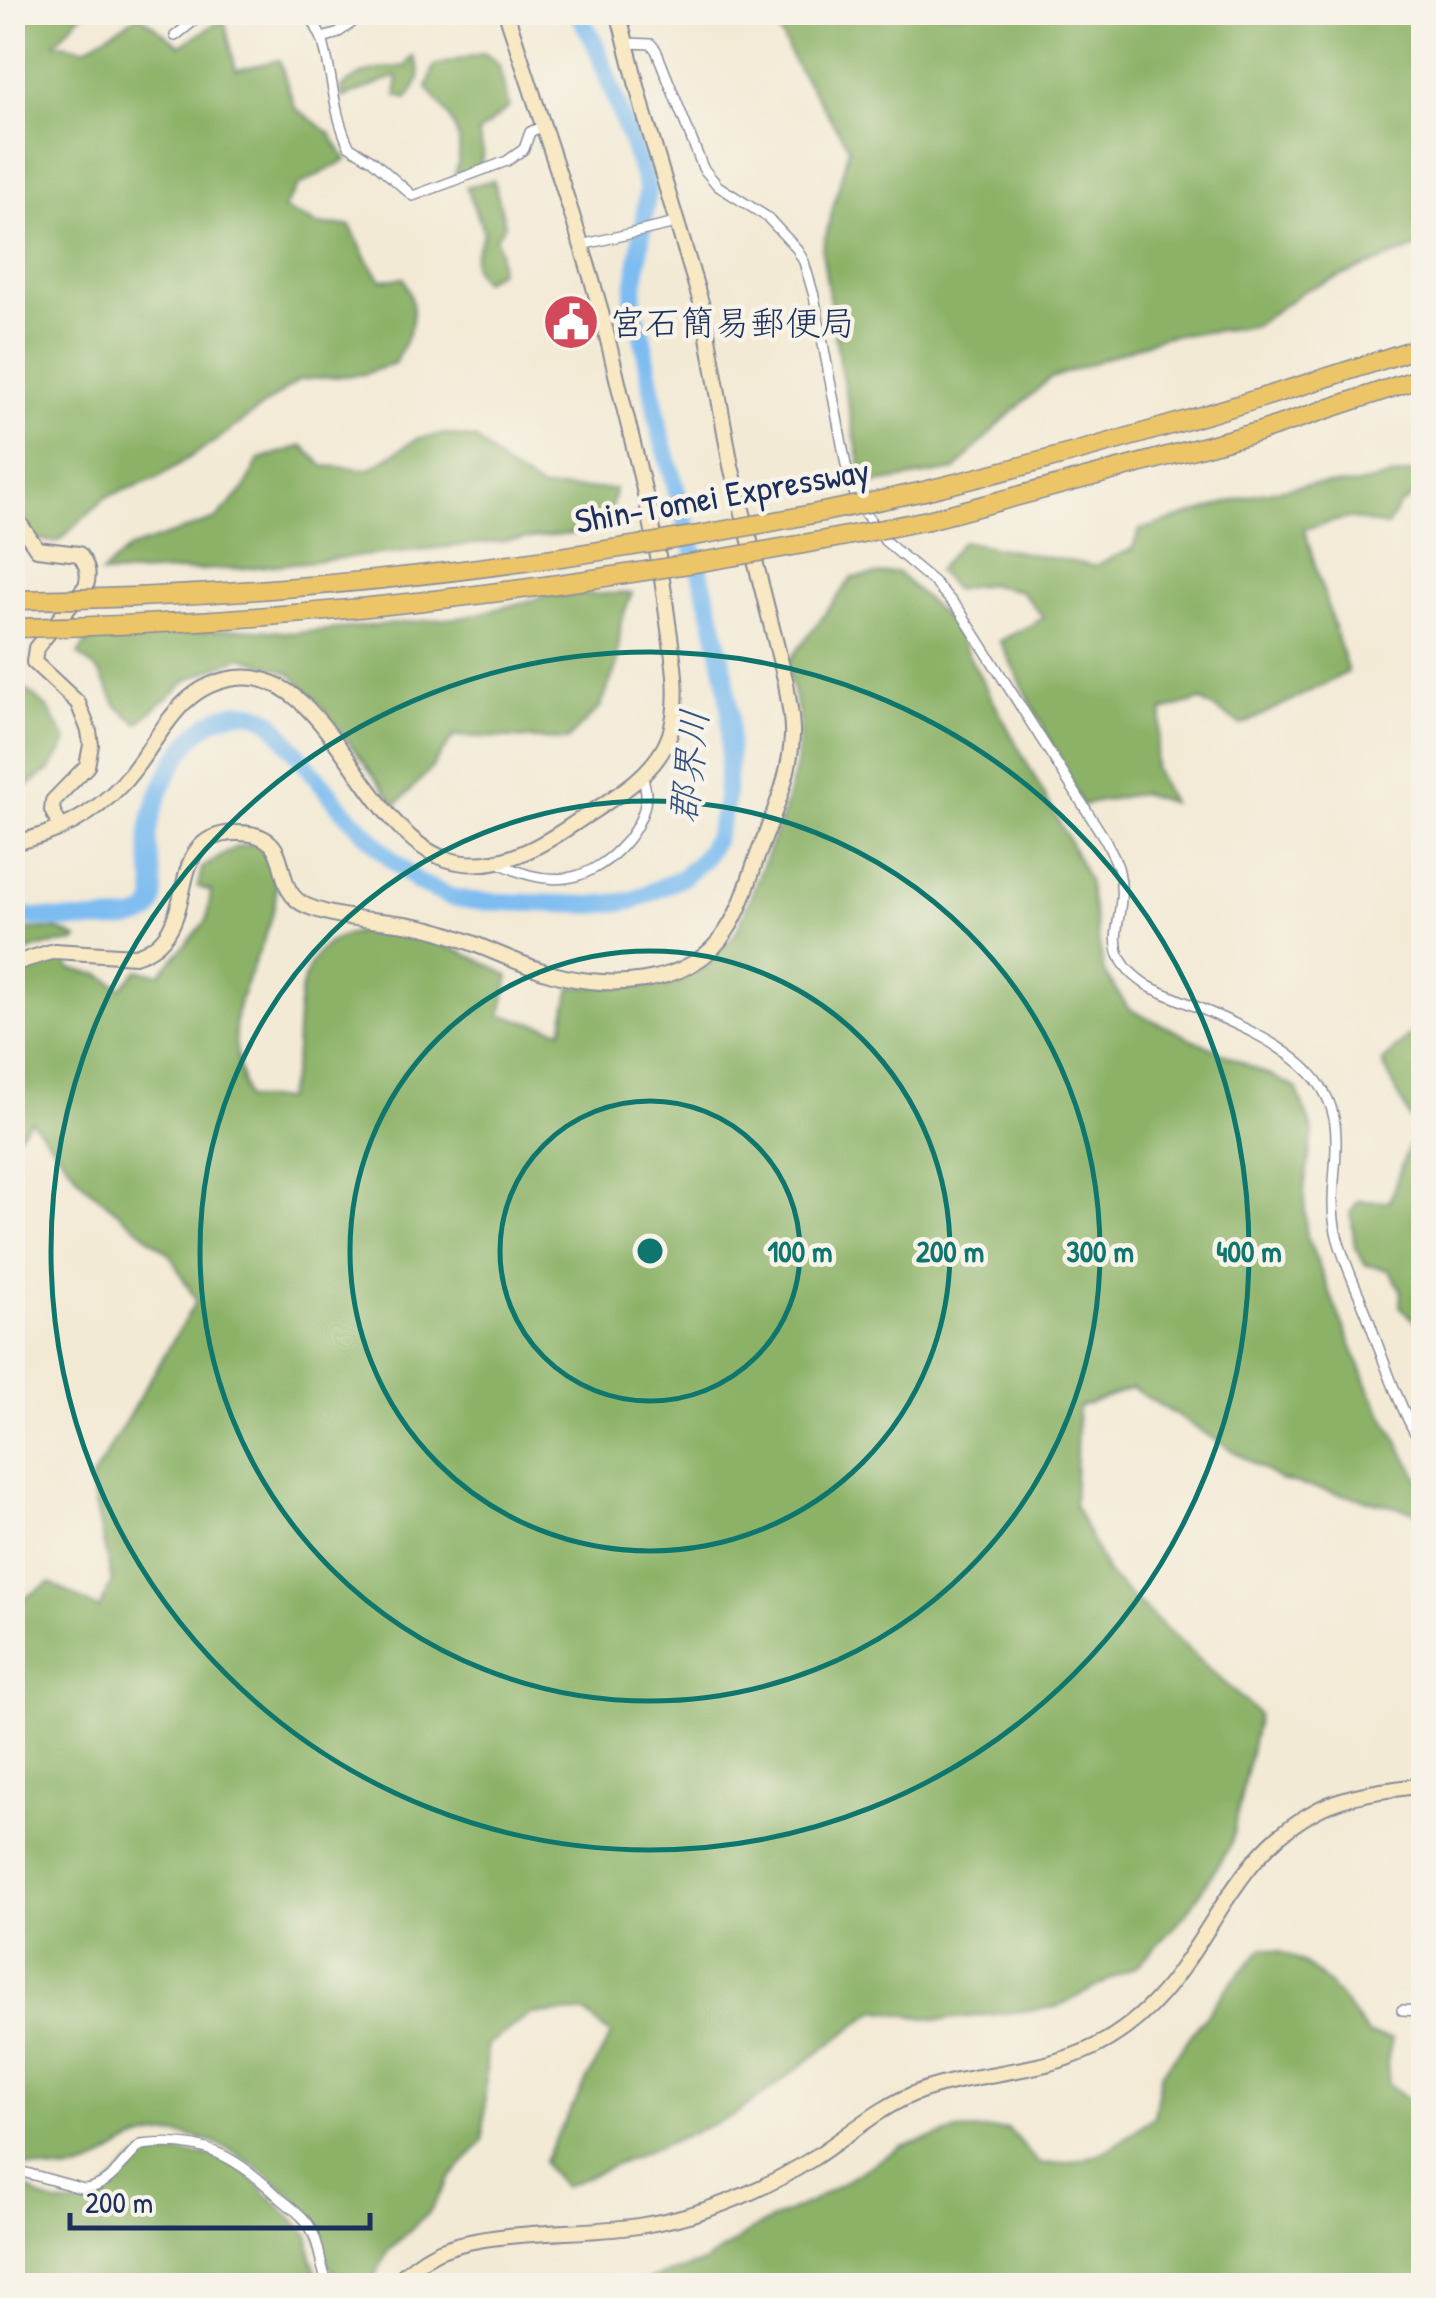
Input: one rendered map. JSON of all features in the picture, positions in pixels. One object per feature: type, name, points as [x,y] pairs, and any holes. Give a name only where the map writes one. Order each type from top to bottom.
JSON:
[{"type":"highway","name":"Shin-Tomei Expressway","points":[[12,600],[284,587],[503,566],[796,519],[1092,450],[1262,400],[1424,346]]},
{"type":"highway","name":"Shin-Tomei Expressway","points":[[12,628],[320,614],[646,572],[928,520],[1258,432],[1424,377]]},
{"type":"main road","points":[[12,843],[86,816],[116,790],[163,726],[190,697],[210,685],[234,678],[254,677],[290,692],[413,841],[452,861],[515,857],[546,842],[642,775],[670,734],[677,689],[663,580],[644,487],[586,244],[506,12]]},
{"type":"main road","points":[[12,964],[54,951],[144,954],[171,932],[189,864],[200,847],[212,838],[234,833],[272,841],[290,892],[304,905],[342,916],[457,936],[543,971],[600,981],[664,977],[702,957],[722,937],[737,910],[778,802],[792,736],[786,683],[731,466],[703,309],[670,224],[618,12]]},
{"type":"main road","points":[[12,512],[37,548],[79,554],[89,576],[86,586],[36,648],[34,662],[78,703],[91,744],[87,766],[53,800],[52,810],[61,828]]},
{"type":"main road","points":[[393,2286],[435,2253],[472,2242],[643,2226],[694,2214],[776,2180],[917,2092],[1045,2065],[1098,2045],[1151,2009],[1169,1989],[1228,1894],[1272,1840],[1321,1808],[1376,1792],[1424,1785]]},
{"type":"street","points":[[176,36],[205,12]]},
{"type":"street","points":[[310,12],[313,26],[322,38],[338,117],[349,146],[413,196],[507,161],[524,149],[530,132],[543,126]]},
{"type":"street","points":[[322,38],[336,34],[367,12]]},
{"type":"street","points":[[627,42],[652,44],[656,50],[702,168],[718,186],[767,217],[800,253],[814,296],[846,465],[857,502],[885,541],[934,582],[960,611],[1106,841],[1119,871],[1114,942],[1120,960],[1133,976],[1150,987],[1292,1055],[1322,1089],[1338,1140],[1334,1179],[1336,1233],[1382,1356],[1424,1449]]},
{"type":"street","points":[[586,244],[670,224]]},
{"type":"street","points":[[494,861],[538,878],[584,875],[630,836],[647,795],[642,775]]},
{"type":"street","points":[[1402,2010],[1424,2012]]},
{"type":"street","points":[[12,2170],[84,2189],[110,2180],[140,2145],[158,2143],[220,2152],[245,2166],[305,2220],[314,2233],[322,2273],[329,2286]]},
{"type":"green space","points":[[12,13],[83,13],[55,43],[85,48],[140,15],[180,46],[224,19],[236,70],[279,60],[295,108],[330,133],[346,160],[298,186],[283,209],[318,225],[350,226],[381,280],[404,278],[413,313],[395,363],[364,374],[299,380],[157,478],[106,497],[57,543],[26,537],[13,514]]},
{"type":"green space","points":[[771,13],[1423,13],[1423,245],[1305,290],[1254,326],[1162,337],[1049,379],[955,470],[865,485],[840,366],[822,251],[849,147],[794,62]]},
{"type":"green space","points":[[484,53],[498,63],[509,107],[478,133],[483,151],[480,167],[454,176],[459,150],[455,128],[427,88],[434,66]]},
{"type":"green space","points":[[413,56],[419,79],[407,99],[397,96],[397,76],[342,98],[342,88],[357,77],[406,66]]},
{"type":"green space","points":[[493,180],[505,224],[496,238],[499,271],[483,281],[473,263],[484,231],[466,187]]},
{"type":"green space","points":[[446,434],[476,439],[504,466],[542,489],[615,489],[607,530],[248,568],[101,574],[130,548],[216,519],[246,487],[259,459],[303,446],[323,466],[370,469],[418,438]]},
{"type":"green space","points":[[1409,473],[1423,475],[1423,490],[1399,506],[1387,526],[1348,518],[1304,529],[1348,672],[1242,725],[1200,700],[1163,711],[1154,768],[1171,803],[1141,793],[1082,805],[1000,641],[1044,618],[1021,591],[987,584],[955,590],[937,571],[963,541],[1094,566],[1132,549],[1140,530],[1256,494],[1304,485],[1357,484]]},
{"type":"green space","points":[[897,572],[951,623],[1067,837],[1088,880],[1104,972],[1129,1009],[1296,1088],[1313,1132],[1304,1190],[1306,1235],[1370,1391],[1423,1487],[1422,1513],[1280,1480],[1132,1388],[1078,1407],[1074,1504],[1108,1575],[1258,1714],[1231,1844],[1187,1913],[1138,1965],[1058,2007],[939,2020],[876,2010],[735,2115],[563,2187],[543,2162],[611,2035],[584,2012],[530,2014],[487,2045],[483,2141],[450,2178],[429,2212],[389,2249],[371,2283],[345,2283],[325,2259],[305,2210],[248,2161],[202,2139],[154,2136],[129,2144],[82,2170],[13,2164],[13,1605],[50,1583],[99,1609],[112,1581],[90,1482],[196,1301],[170,1255],[86,1186],[31,1120],[13,1141],[13,980],[26,969],[66,959],[70,969],[101,975],[121,988],[138,970],[160,974],[207,920],[211,891],[198,887],[202,868],[236,847],[258,844],[272,864],[276,886],[266,934],[238,1006],[237,1055],[246,1099],[285,1099],[294,1066],[306,974],[329,943],[351,934],[377,931],[406,935],[463,953],[509,976],[501,1015],[562,1030],[571,987],[667,986],[705,967],[736,933],[783,814],[796,765],[800,719],[786,665],[852,578]]},
{"type":"green space","points":[[632,593],[621,621],[617,664],[601,706],[567,740],[454,736],[430,770],[396,805],[320,704],[290,673],[241,657],[189,679],[138,723],[117,706],[100,673],[78,654],[90,637],[242,629],[296,633],[466,617],[547,596]]},
{"type":"green space","points":[[13,679],[48,708],[67,742],[51,769],[13,796]]},
{"type":"green space","points":[[13,930],[59,930],[77,938],[75,942],[47,945],[13,956]]},
{"type":"green space","points":[[1416,1029],[1424,1044],[1423,1330],[1400,1306],[1401,1290],[1389,1270],[1366,1265],[1355,1248],[1351,1212],[1358,1201],[1389,1202],[1415,1128],[1382,1062]]},
{"type":"green space","points":[[1263,1948],[1310,1968],[1336,1993],[1368,2035],[1392,2039],[1387,2062],[1389,2084],[1408,2099],[1423,2088],[1423,2285],[631,2285],[705,2262],[755,2228],[811,2202],[901,2147],[957,2131],[1008,2129],[1039,2164],[1075,2161],[1102,2152],[1154,2116],[1161,2075],[1229,1985]]},
{"type":"green space","points":[[151,2152],[207,2155],[239,2166],[309,2235],[311,2258],[321,2285],[13,2285],[12,2180],[47,2201],[87,2203]]},
{"type":"waterway","name":"郡界川","points":[[12,915],[105,921],[149,912],[154,897],[149,831],[162,787],[189,743],[206,726],[226,715],[248,713],[271,721],[342,809],[392,860],[419,883],[450,897],[592,905],[632,901],[683,877],[703,859],[716,838],[725,805],[730,715],[725,675],[660,432],[642,334],[632,305],[648,189],[596,46],[578,12]]},
{"type":"place","name":"宮石簡易郵便局","points":[[571,322]]}]
